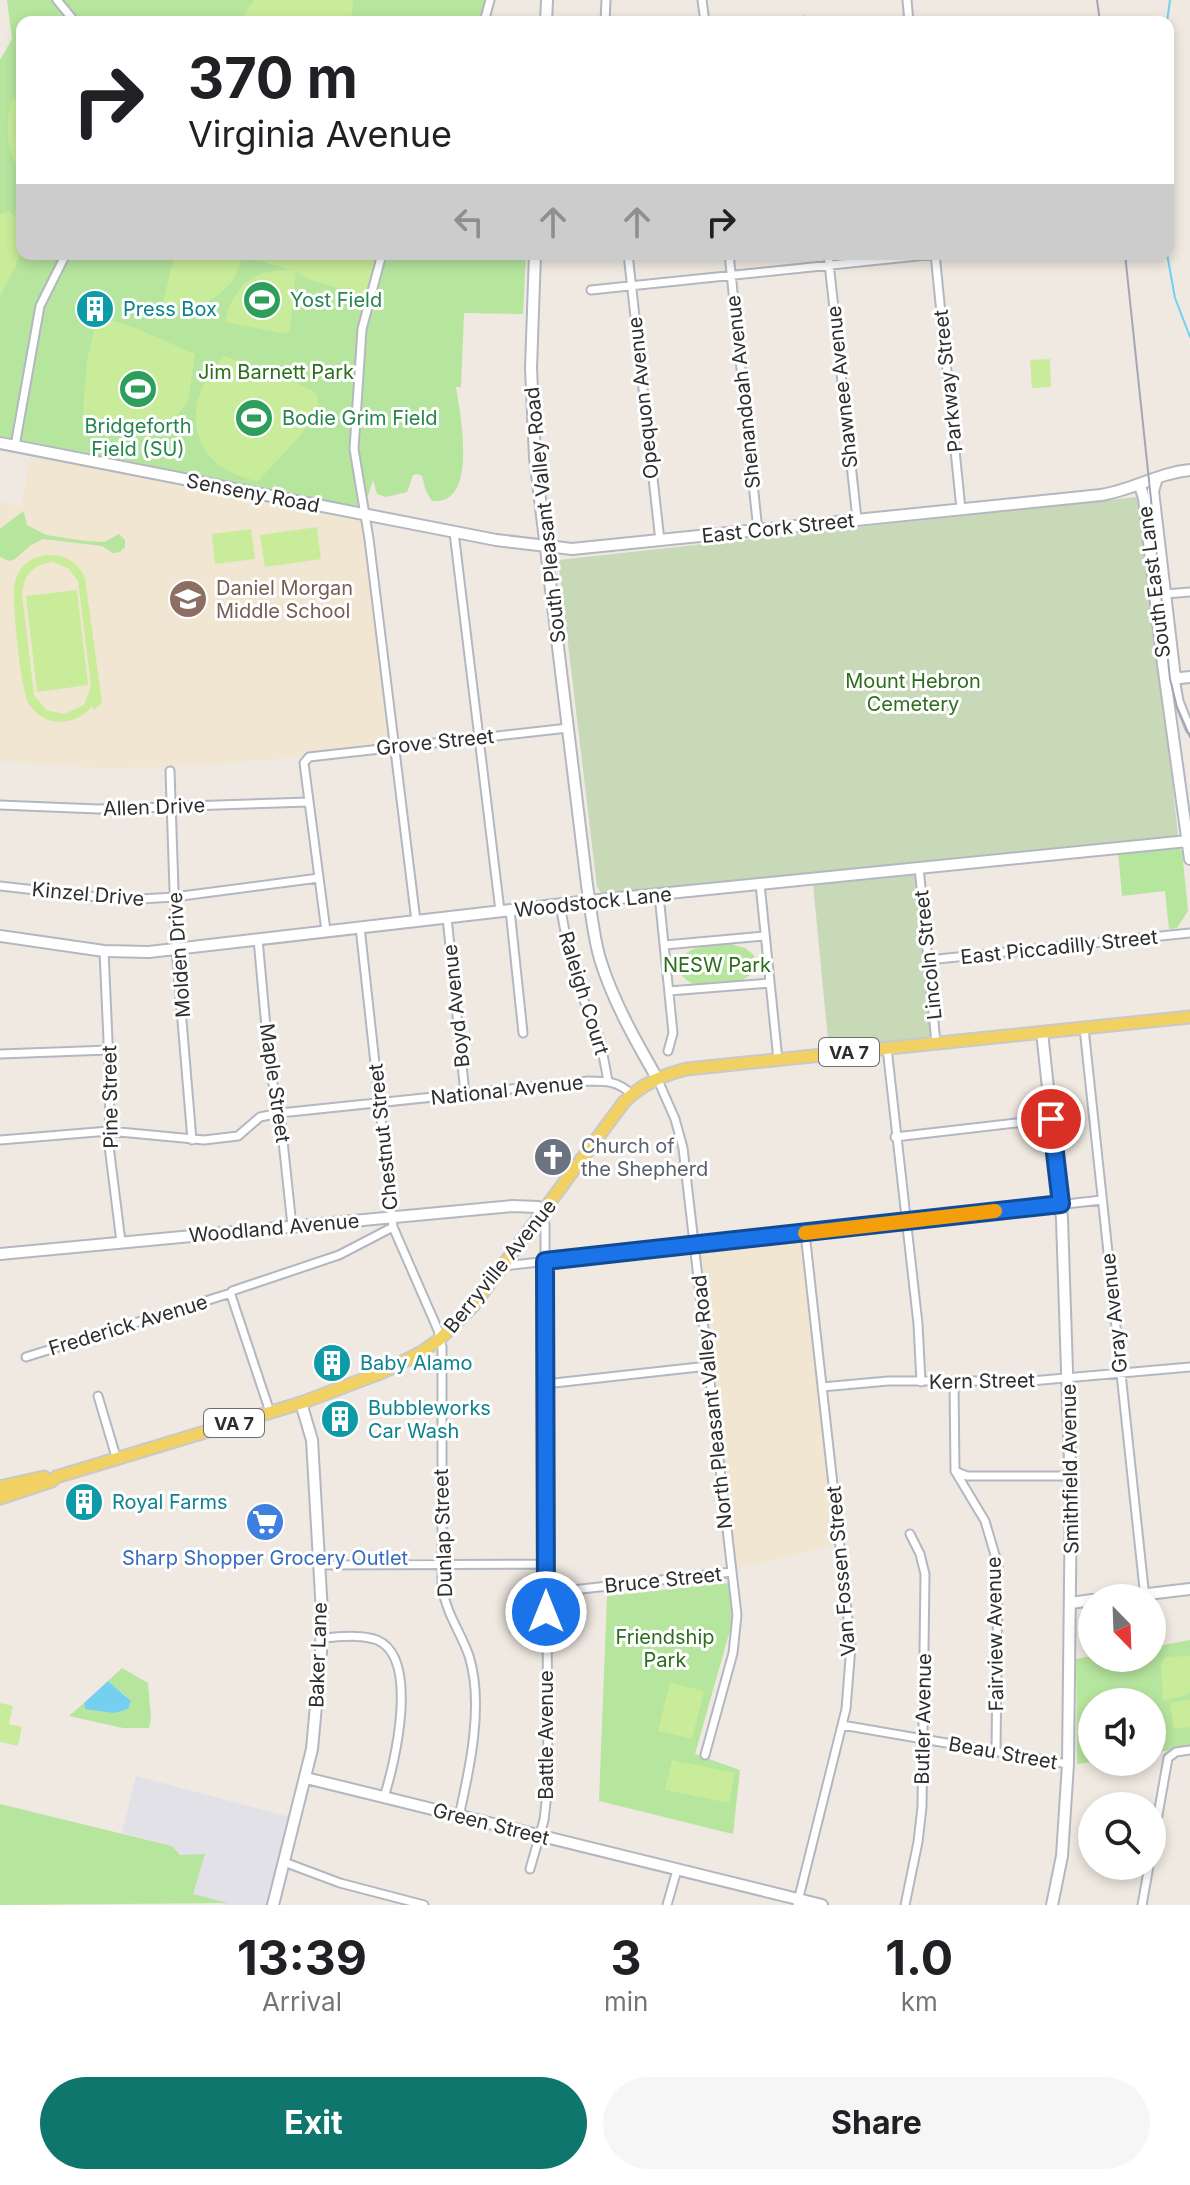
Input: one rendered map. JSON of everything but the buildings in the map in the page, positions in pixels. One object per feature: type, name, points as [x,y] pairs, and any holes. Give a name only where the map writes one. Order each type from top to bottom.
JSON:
[{"type":"main road","name":"VA 7","points":[[631,1094],[657,1078],[687,1069],[1190,1017]]},
{"type":"main road","name":"Berryville Avenue","points":[[0,1487],[56,1477],[117,1460],[301,1403],[396,1367],[440,1339],[473,1306],[631,1094]]},
{"type":"main road","name":"Berryville Avenue","points":[[0,1498],[56,1477]]},
{"type":"street","points":[[57,0],[70,16]]},
{"type":"street","points":[[15,446],[40,306],[63,260]]},
{"type":"street","points":[[380,260],[358,353],[354,449],[416,921]]},
{"type":"street","name":"South Pleasant Valley Road","points":[[535,260],[531,334],[532,419],[568,728]]},
{"type":"street","name":"Opequon Avenue","points":[[629,260],[660,541]]},
{"type":"street","name":"Shenandoah Avenue","points":[[730,260],[758,531]]},
{"type":"street","name":"Shawnee Avenue","points":[[829,260],[857,519]]},
{"type":"street","points":[[591,290],[887,260]]},
{"type":"street","name":"Parkway Street","points":[[937,260],[961,509]]},
{"type":"street","name":"Senseny Road","points":[[0,443],[364,515]]},
{"type":"street","name":"East Cork Street","points":[[364,515],[545,547],[584,549],[1101,495],[1140,486],[1158,476],[1190,470]]},
{"type":"street","name":"South East Lane","points":[[1158,476],[1153,491],[1165,594],[1170,679]]},
{"type":"street","name":"South East Lane","points":[[1140,486],[1170,679]]},
{"type":"street","points":[[454,532],[478,738],[523,1033]]},
{"type":"street","points":[[1165,594],[1190,592]]},
{"type":"street","points":[[1170,679],[1190,677]]},
{"type":"street","points":[[1170,679],[1190,729]]},
{"type":"street","points":[[1170,679],[1190,859]]},
{"type":"street","name":"Grove Street","points":[[309,802],[305,761],[313,755],[568,728]]},
{"type":"street","name":"North Pleasant Valley Road","points":[[568,728],[596,944],[610,986],[675,1119],[683,1148],[737,1629],[705,1755]]},
{"type":"street","name":"Molden Drive","points":[[170,771],[176,949],[192,1140]]},
{"type":"street","points":[[309,802],[326,931]]},
{"type":"street","name":"Allen Drive","points":[[0,805],[98,809],[309,802]]},
{"type":"street","name":"Woodstock Lane","points":[[0,936],[104,951],[140,952],[589,901],[1188,841]]},
{"type":"street","name":"Lincoln Street","points":[[919,867],[936,1043]]},
{"type":"street","name":"Kinzel Drive","points":[[0,886],[112,900],[174,897],[319,878]]},
{"type":"street","points":[[760,884],[778,1060]]},
{"type":"street","points":[[659,895],[673,1037],[668,1051]]},
{"type":"street","name":"Raleigh Court","points":[[560,905],[573,969],[600,1039],[608,1081]]},
{"type":"street","name":"Boyd Avenue","points":[[447,917],[465,1094]]},
{"type":"street","name":"Chestnut Street","points":[[360,927],[393,1223],[440,1339]]},
{"type":"street","name":"East Piccadilly Street","points":[[928,960],[1190,933]]},
{"type":"street","points":[[665,945],[765,936]]},
{"type":"street","name":"Maple Street","points":[[258,939],[270,1071],[280,1113],[292,1226]]},
{"type":"street","name":"Pine Street","points":[[104,951],[109,1131],[121,1242]]},
{"type":"street","points":[[669,991],[770,983]]},
{"type":"street","name":"Gray Avenue","points":[[1084,1028],[1144,1584]]},
{"type":"street","name":"Smithfield Avenue","points":[[1042,1032],[1061,1204],[1071,1476],[1068,1764],[1062,1856],[1052,1905]]},
{"type":"street","points":[[887,1048],[918,1324],[921,1382]]},
{"type":"street","points":[[0,1054],[109,1050]]},
{"type":"street","name":"National Avenue","points":[[0,1140],[109,1131],[192,1140],[238,1136],[260,1117],[280,1113],[608,1081],[624,1087],[631,1094]]},
{"type":"street","points":[[895,1137],[1051,1119]]},
{"type":"street","points":[[503,1266],[1102,1200]]},
{"type":"street","name":"Woodland Avenue","points":[[0,1254],[292,1226],[393,1223],[532,1205],[538,1207],[541,1216]]},
{"type":"street","name":"Battle Avenue","points":[[530,1869],[548,1789],[545,1224],[541,1216]]},
{"type":"street","points":[[270,1412],[231,1293],[234,1289],[339,1255],[393,1223]]},
{"type":"street","name":"Van Fossen Street","points":[[798,1902],[842,1725],[849,1691],[851,1646],[805,1233]]},
{"type":"street","name":"Frederick Avenue","points":[[26,1357],[231,1293]]},
{"type":"street","name":"Dunlap Street","points":[[440,1339],[442,1587],[447,1611],[464,1644],[473,1677],[473,1735],[459,1816]]},
{"type":"street","points":[[545,1384],[708,1366]]},
{"type":"street","name":"Kern Street","points":[[822,1387],[864,1382],[1069,1379],[1190,1367]]},
{"type":"street","points":[[954,1382],[955,1471],[967,1476],[1071,1476]]},
{"type":"street","points":[[98,1396],[117,1460]]},
{"type":"street","name":"Baker Lane","points":[[273,1905],[314,1740],[322,1638],[312,1440],[301,1403]]},
{"type":"street","name":"Fairview Avenue","points":[[955,1471],[985,1521],[998,1565],[996,1752]]},
{"type":"street","name":"Butler Avenue","points":[[905,1905],[921,1820],[923,1738],[925,1574],[910,1534]]},
{"type":"street","points":[[319,1565],[546,1564]]},
{"type":"street","name":"Bruce Street","points":[[546,1593],[732,1572]]},
{"type":"street","points":[[1166,1593],[1190,1589]]},
{"type":"street","points":[[1071,1603],[1078,1602]]},
{"type":"street","points":[[322,1638],[370,1638],[388,1647],[397,1660],[399,1723],[384,1797]]},
{"type":"street","name":"Beau Street","points":[[842,1725],[1068,1764]]},
{"type":"street","points":[[1162,1792],[1168,1758],[1176,1752],[1190,1750]]},
{"type":"street","name":"Green Street","points":[[306,1778],[798,1902],[822,1905]]},
{"type":"street","points":[[284,1862],[340,1883],[424,1905]]},
{"type":"street","points":[[667,1905],[677,1870]]},
{"type":"street","points":[[1142,1905],[1146,1880]]},
{"type":"shaded area","name":"Daniel Morgan Middle School","points":[[31,454],[365,520],[394,748],[195,766],[103,768],[0,761],[0,502],[21,507]]},
{"type":"shaded area","points":[[800,1236],[835,1544],[736,1569],[700,1249]]},
{"type":"shaded area","points":[[136,1776],[290,1817],[267,1905],[227,1905],[193,1894],[190,1855],[180,1855],[172,1846],[122,1833]]},
{"type":"green space","name":"Jim Barnett Park","points":[[7,0],[491,0],[490,16],[16,16],[16,260],[526,260],[523,314],[464,313],[461,387],[456,387],[463,456],[456,489],[447,499],[432,501],[422,476],[418,474],[413,475],[407,492],[386,497],[377,494],[373,480],[368,496],[356,507],[0,436],[0,60],[12,39]]},
{"type":"green space","points":[[254,0],[353,0],[352,16],[244,16]]},
{"type":"green space","points":[[12,99],[16,100],[16,163],[8,138]]},
{"type":"green space","points":[[9,211],[16,219],[18,260],[0,297],[0,214]]},
{"type":"green space","points":[[174,260],[241,261],[229,284],[211,299],[188,305],[163,302]]},
{"type":"green space","points":[[255,260],[376,260],[364,296],[308,279],[296,272],[290,331],[285,334],[225,322],[234,297],[248,281],[268,272],[293,270]]},
{"type":"green space","name":"Bridgeforth Field (SU)","points":[[108,319],[195,354],[188,402],[165,430],[126,438],[82,423],[87,361],[95,326]]},
{"type":"green space","name":"Bodie Grim Field","points":[[224,356],[279,374],[316,393],[319,407],[301,435],[258,481],[234,474],[216,463],[204,448],[197,431],[196,413],[200,394],[209,374]]},
{"type":"green space","points":[[1050,359],[1051,387],[1032,388],[1030,360]]},
{"type":"green space","name":"Mount Hebron Cemetery","points":[[1139,498],[1176,787],[1173,788],[1178,836],[618,896],[601,893],[597,887],[558,560]]},
{"type":"green space","points":[[22,512],[27,525],[46,535],[105,542],[119,534],[125,540],[125,547],[113,553],[102,546],[43,539],[9,561],[0,557],[0,529]]},
{"type":"green space","points":[[317,527],[321,559],[265,567],[260,535]]},
{"type":"green space","points":[[251,529],[255,559],[215,564],[212,534]]},
{"type":"green space","points":[[43,556],[60,556],[71,560],[85,578],[102,703],[69,721],[51,721],[35,712],[26,696],[20,667],[15,583],[23,566]],"holes":[[[53,562],[68,568],[78,581],[91,686],[84,705],[64,714],[46,710],[34,695],[22,594],[27,576],[35,568]]]},
{"type":"green space","points":[[77,590],[88,685],[37,692],[26,596]]},
{"type":"green space","points":[[1176,845],[1182,851],[1188,911],[1177,928],[1169,929],[1165,891],[1122,896],[1118,850]]},
{"type":"green space","points":[[916,873],[933,1037],[829,1050],[813,884]]},
{"type":"green space","name":"NESW Park","points":[[728,943],[745,948],[754,955],[756,969],[749,976],[738,982],[713,987],[689,982],[681,975],[677,964],[687,953],[700,947]]},
{"type":"green space","name":"Friendship Park","points":[[729,1583],[732,1623],[695,1754],[740,1770],[733,1834],[599,1801],[607,1596]]},
{"type":"green space","points":[[1190,1640],[1190,1747],[1166,1751],[1166,1688],[1078,1688],[1077,1764],[1076,1659],[1078,1672],[1166,1672],[1166,1644]]},
{"type":"green space","points":[[1190,1656],[1190,1692],[1184,1696],[1166,1699],[1162,1672],[1166,1672],[1166,1657]]},
{"type":"green space","points":[[122,1668],[148,1683],[149,1728],[123,1728],[69,1716],[84,1703],[85,1709],[127,1697],[108,1681]]},
{"type":"green space","points":[[670,1683],[704,1691],[692,1739],[658,1731]]},
{"type":"green space","points":[[1190,1700],[1190,1727],[1174,1729],[1170,1702]]},
{"type":"green space","points":[[0,1703],[13,1706],[9,1724],[22,1727],[18,1746],[0,1742]]},
{"type":"green space","points":[[672,1760],[735,1773],[729,1803],[665,1790]]},
{"type":"green space","points":[[0,1804],[172,1846],[180,1855],[205,1854],[193,1894],[228,1903],[0,1905]]},
{"type":"water","points":[[108,1681],[131,1701],[128,1709],[114,1713],[85,1709],[84,1703]]},
{"type":"waterway","points":[[1168,16],[1170,0]]},
{"type":"waterway","points":[[1168,260],[1175,298],[1190,337]]},
{"type":"railway","points":[[1097,0],[1099,16]]},
{"type":"railway","points":[[1126,260],[1170,679],[1177,707],[1190,737]]},
{"type":"slow traffic","points":[[805,1233],[995,1211]]},
{"type":"place","name":"Yost Field","points":[[262,300]]},
{"type":"place","name":"Press Box","points":[[95,309]]},
{"type":"place","name":"Bridgeforth Field (SU)","points":[[138,389]]},
{"type":"place","name":"Bodie Grim Field","points":[[254,418]]},
{"type":"place","name":"Daniel Morgan Middle School","points":[[188,599]]},
{"type":"place","name":"Church of the Shepherd","points":[[553,1157]]},
{"type":"place","name":"Baby Alamo","points":[[332,1363]]},
{"type":"place","name":"Bubbleworks Car Wash","points":[[340,1419]]},
{"type":"place","name":"Royal Farms","points":[[84,1502]]},
{"type":"place","name":"Sharp Shopper Grocery Outlet","points":[[265,1522]]},
{"type":"route","points":[[546,1612],[545,1261],[1061,1204],[1051,1119]]}]
